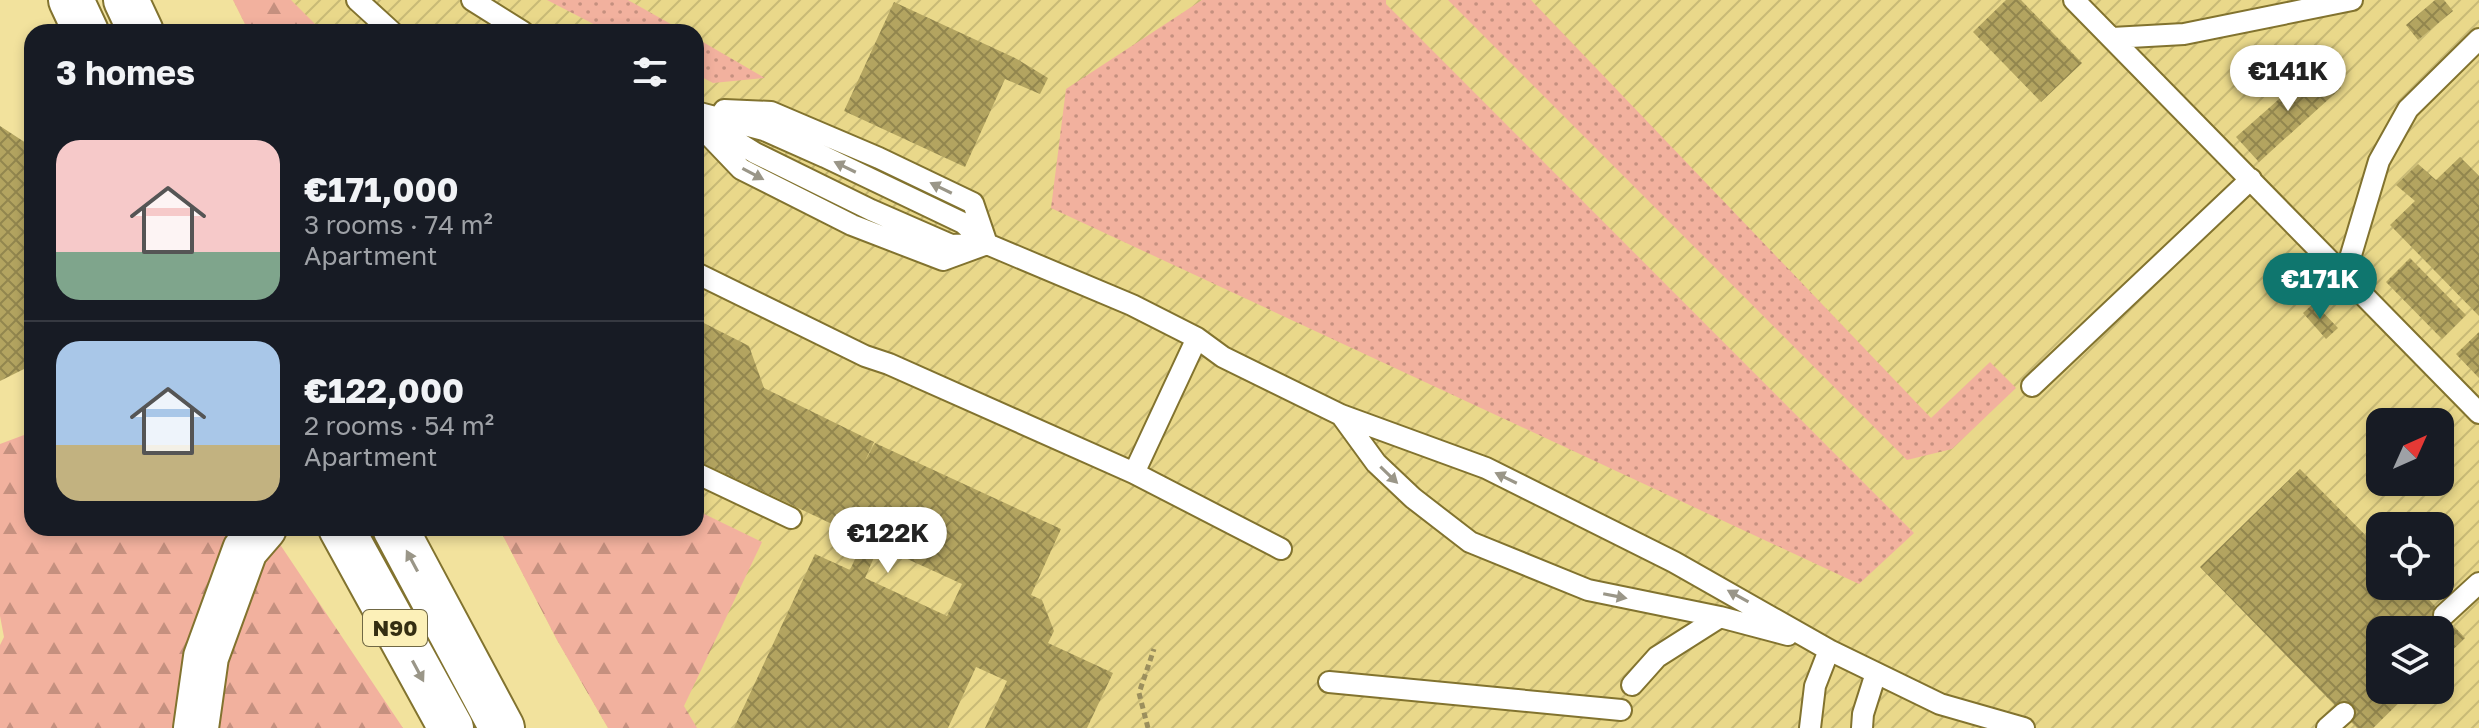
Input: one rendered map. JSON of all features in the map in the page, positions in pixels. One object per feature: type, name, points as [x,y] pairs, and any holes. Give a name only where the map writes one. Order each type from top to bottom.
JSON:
[{"type":"main road","points":[[71,0],[82,24]]},
{"type":"main road","points":[[126,0],[137,24]]},
{"type":"main road","points":[[196,728],[206,657],[245,550],[257,536]]},
{"type":"main road","name":"N90","points":[[345,536],[451,728]]},
{"type":"main road","name":"N90","points":[[399,536],[502,728]]},
{"type":"lane","points":[[357,0],[383,24]]},
{"type":"lane","points":[[472,0],[510,24]]},
{"type":"lane","points":[[2074,0],[2479,413]]},
{"type":"lane","points":[[2112,38],[2184,34],[2352,0]]},
{"type":"lane","points":[[2345,275],[2379,161],[2408,109],[2479,39]]},
{"type":"lane","points":[[704,114],[771,112],[879,158],[973,203],[987,244]]},
{"type":"lane","points":[[704,119],[755,153],[911,228],[951,245],[987,244],[1132,305],[1197,338],[1223,357],[1341,415],[1486,468],[1674,562],[1829,650],[1940,704],[2024,728]]},
{"type":"lane","points":[[2032,386],[2251,179]]},
{"type":"lane","points":[[704,277],[865,356],[1134,473],[1281,549]]},
{"type":"lane","points":[[1134,473],[1197,338]]},
{"type":"lane","points":[[1341,415],[1376,463],[1413,498],[1470,542],[1588,590],[1766,627],[1829,650]]},
{"type":"lane","points":[[704,477],[791,518]]},
{"type":"lane","points":[[2444,615],[2479,583]]},
{"type":"lane","points":[[1632,685],[1657,657],[1720,617]]},
{"type":"lane","points":[[1810,728],[1815,686],[1829,650]]},
{"type":"lane","points":[[1862,728],[1863,714],[1876,673]]},
{"type":"lane","points":[[1329,682],[1621,710]]},
{"type":"lane","points":[[2327,728],[2344,713]]},
{"type":"path","points":[[1148,728],[1139,693],[1154,649]]},
{"type":"shaded area","points":[[233,0],[2479,0],[2479,728],[608,728],[557,640],[503,536],[704,536],[704,24],[245,24]]},
{"type":"green space","points":[[233,0],[291,0],[315,24],[245,24]]},
{"type":"green space","points":[[547,0],[628,0],[671,24],[594,24]]},
{"type":"green space","points":[[1202,0],[1386,0],[1386,4],[1914,533],[1859,584],[1051,208],[1066,89]]},
{"type":"green space","points":[[1448,0],[1531,0],[1931,418],[1990,362],[2016,388],[1952,449],[1907,460]]},
{"type":"green space","points":[[704,43],[765,78],[713,83],[704,78]]},
{"type":"green space","points":[[24,435],[24,536],[274,536],[403,728],[0,728],[0,645],[4,637],[0,616],[0,444]]},
{"type":"green space","points":[[704,514],[762,542],[684,706],[697,728],[608,728],[557,640],[503,536],[704,536]]},
{"type":"building","points":[[2006,0],[2021,0],[2082,63],[2041,102],[1973,32]]},
{"type":"building","points":[[2435,0],[2444,0],[2453,11],[2418,40],[2406,25]]},
{"type":"building","points":[[894,2],[1015,58],[1048,78],[1040,94],[1005,79],[965,167],[844,111]]},
{"type":"building","points":[[2319,64],[2341,88],[2259,162],[2236,137]]},
{"type":"building","points":[[0,126],[24,142],[24,369],[0,381]]},
{"type":"building","points":[[2460,157],[2479,176],[2479,316],[2390,225],[2415,201],[2396,185],[2418,164],[2436,180]]},
{"type":"building","points":[[2410,258],[2466,315],[2442,339],[2386,282]]},
{"type":"building","points":[[2314,303],[2338,328],[2326,339],[2303,313]]},
{"type":"building","points":[[704,323],[749,346],[764,388],[874,442],[865,461],[875,443],[1061,529],[1031,595],[1042,600],[1054,631],[1048,643],[1113,673],[1087,728],[985,728],[1007,681],[976,667],[948,728],[734,728],[815,554],[850,570],[864,539],[704,464]],"holes":[[[879,546],[962,584],[947,616],[865,578]]]},
{"type":"building","points":[[2479,332],[2479,378],[2456,354]]},
{"type":"building","points":[[2300,469],[2366,536],[2366,600],[2429,600],[2444,616],[2366,616],[2366,704],[2398,704],[2373,728],[2357,728],[2200,567]]},
{"type":"building","points":[[2454,626],[2465,638],[2454,649]]}]
